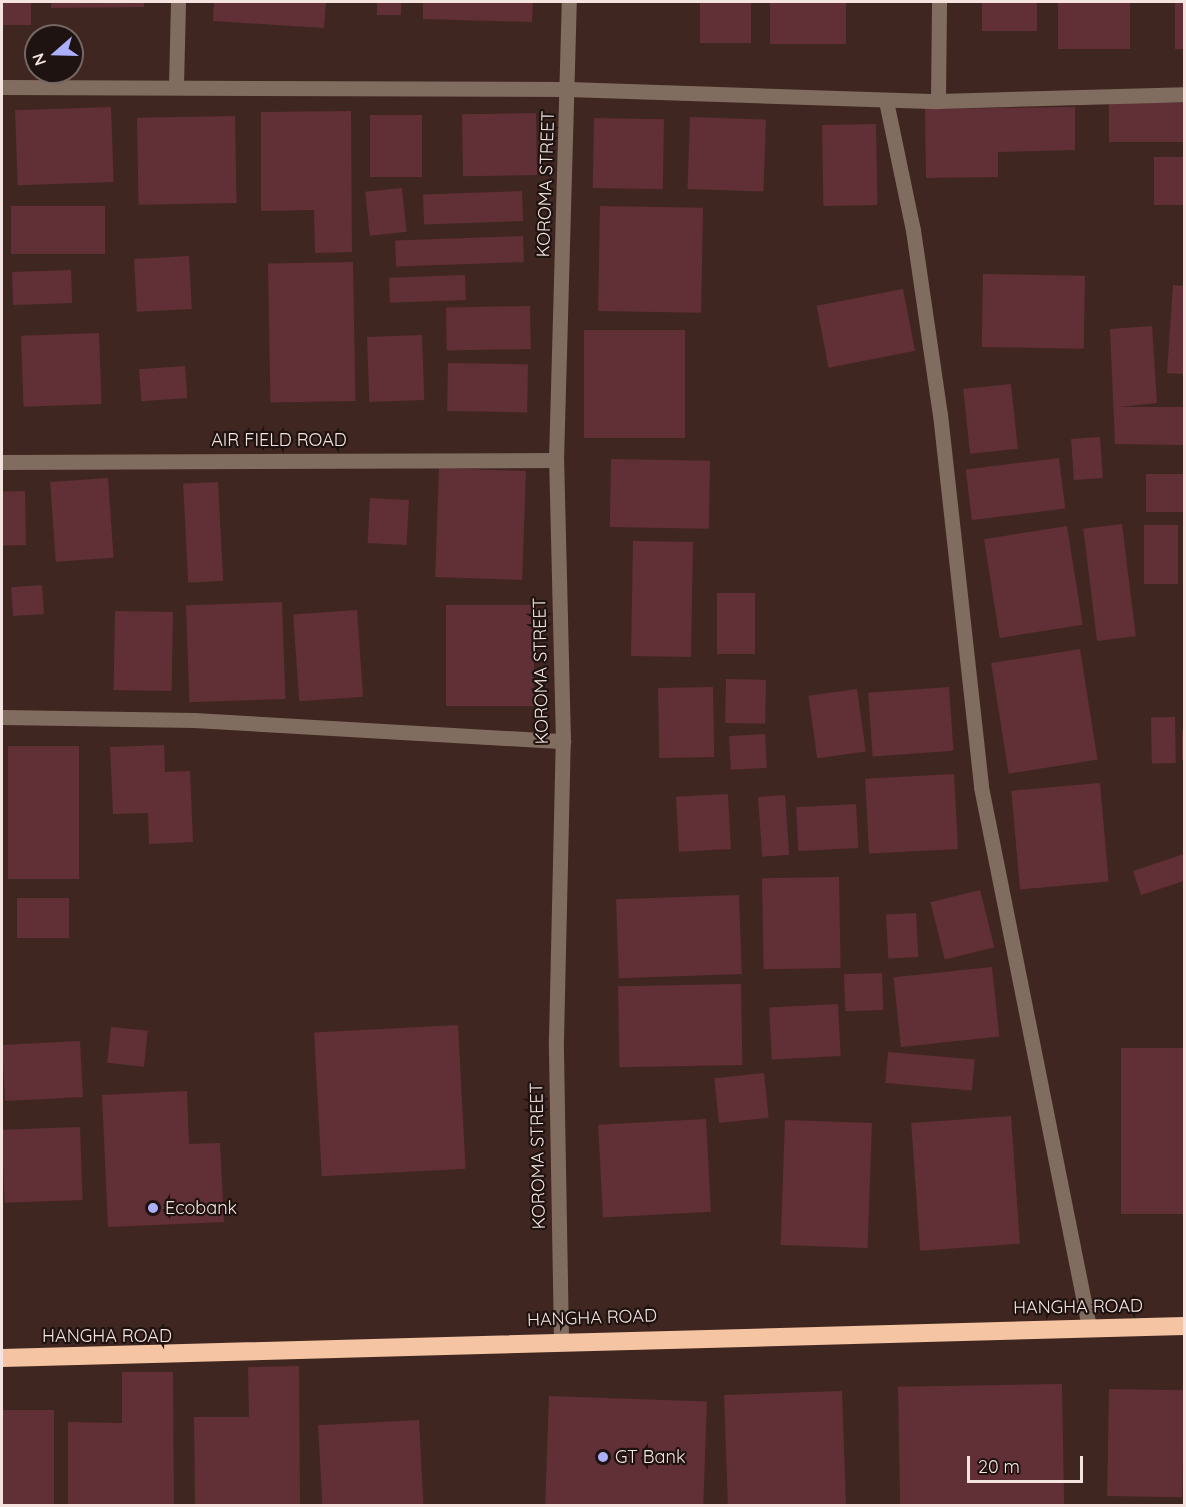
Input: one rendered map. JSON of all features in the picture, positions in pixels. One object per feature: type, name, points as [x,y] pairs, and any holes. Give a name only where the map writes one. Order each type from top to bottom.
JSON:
[{"type":"highway","name":"HANGHA ROAD","points":[[2,1358],[196,1357],[561,1339],[1185,1326]]},
{"type":"street","points":[[177,85],[178,2]]},
{"type":"street","name":"KOROMA STREET","points":[[561,1339],[556,1039],[563,741],[556,460],[569,2]]},
{"type":"street","points":[[938,101],[939,2]]},
{"type":"street","points":[[2,87],[177,85],[568,89],[886,101],[1185,94]]},
{"type":"street","points":[[886,101],[913,230],[940,414],[981,787],[1089,1327]]},
{"type":"street","name":"AIR FIELD ROAD","points":[[2,462],[556,460]]},
{"type":"street","points":[[2,717],[194,720],[563,741]]},
{"type":"building","points":[[2,2],[31,2],[31,24],[2,25]]},
{"type":"building","points":[[51,2],[144,2],[144,7],[51,8]]},
{"type":"building","points":[[214,2],[326,2],[324,28],[213,21]]},
{"type":"building","points":[[377,2],[401,2],[401,15],[377,15]]},
{"type":"building","points":[[423,2],[533,2],[532,22],[423,19]]},
{"type":"building","points":[[700,2],[751,2],[751,43],[700,43]]},
{"type":"building","points":[[770,2],[846,2],[846,44],[770,44]]},
{"type":"building","points":[[982,2],[1037,2],[1037,31],[982,31]]},
{"type":"building","points":[[1058,2],[1130,2],[1130,49],[1058,49]]},
{"type":"building","points":[[1175,2],[1184,2],[1184,49],[1175,49]]},
{"type":"building","points":[[1109,103],[1184,103],[1184,142],[1109,142]]},
{"type":"building","points":[[111,107],[114,182],[18,185],[15,110]]},
{"type":"building","points":[[1075,107],[1075,150],[998,152],[998,177],[926,178],[925,109]]},
{"type":"building","points":[[351,111],[352,252],[315,253],[314,210],[261,211],[261,112]]},
{"type":"building","points":[[536,113],[537,175],[463,176],[462,114]]},
{"type":"building","points":[[370,115],[422,115],[422,177],[370,177]]},
{"type":"building","points":[[235,116],[237,203],[139,205],[137,118]]},
{"type":"building","points":[[690,117],[766,120],[763,192],[687,189]]},
{"type":"building","points":[[594,118],[664,119],[663,189],[593,188]]},
{"type":"building","points":[[876,124],[877,205],[823,206],[822,125]]},
{"type":"building","points":[[1154,157],[1184,157],[1184,205],[1154,205]]},
{"type":"building","points":[[402,188],[407,232],[370,236],[365,192]]},
{"type":"building","points":[[522,191],[523,221],[424,224],[423,194]]},
{"type":"building","points":[[11,206],[105,206],[105,254],[11,254]]},
{"type":"building","points":[[600,206],[703,208],[701,313],[598,311]]},
{"type":"building","points":[[523,236],[524,262],[396,266],[395,240]]},
{"type":"building","points":[[189,256],[192,309],[137,312],[134,259]]},
{"type":"building","points":[[353,262],[355,401],[270,402],[268,263]]},
{"type":"building","points":[[71,270],[72,303],[13,305],[12,272]]},
{"type":"building","points":[[983,274],[1085,276],[1084,349],[982,347]]},
{"type":"building","points":[[465,275],[466,300],[390,303],[389,278]]},
{"type":"building","points":[[1173,285],[1184,286],[1184,374],[1167,373]]},
{"type":"building","points":[[903,289],[915,351],[829,368],[817,306]]},
{"type":"building","points":[[530,306],[531,349],[447,350],[446,307]]},
{"type":"building","points":[[1152,326],[1157,403],[1119,407],[1184,407],[1184,445],[1115,444],[1110,329]]},
{"type":"building","points":[[584,330],[685,330],[685,438],[584,438]]},
{"type":"building","points":[[99,333],[101,404],[24,407],[21,336]]},
{"type":"building","points":[[422,335],[424,400],[369,402],[367,337]]},
{"type":"building","points":[[448,363],[528,364],[527,412],[447,411]]},
{"type":"building","points":[[185,366],[187,398],[141,401],[139,369]]},
{"type":"building","points":[[1011,384],[1018,449],[970,454],[963,389]]},
{"type":"building","points":[[1100,437],[1103,478],[1074,480],[1071,439]]},
{"type":"building","points":[[1059,458],[1065,509],[972,520],[966,469]]},
{"type":"building","points":[[611,459],[710,461],[709,529],[610,527]]},
{"type":"building","points":[[439,468],[526,471],[522,580],[435,577]]},
{"type":"building","points":[[1146,474],[1184,474],[1184,512],[1146,512]]},
{"type":"building","points":[[108,478],[114,558],[56,562],[50,482]]},
{"type":"building","points":[[218,482],[223,581],[188,583],[183,484]]},
{"type":"building","points":[[2,491],[25,491],[26,545],[3,545]]},
{"type":"building","points":[[370,498],[409,500],[407,545],[368,543]]},
{"type":"building","points":[[1122,524],[1136,636],[1097,641],[1083,529]]},
{"type":"building","points":[[1144,525],[1178,525],[1178,584],[1144,584]]},
{"type":"building","points":[[1067,526],[1083,625],[1000,638],[984,539]]},
{"type":"building","points":[[633,541],[693,542],[691,657],[631,656]]},
{"type":"building","points":[[42,585],[44,614],[13,616],[11,587]]},
{"type":"building","points":[[717,593],[755,593],[755,654],[717,654]]},
{"type":"building","points":[[282,602],[285,699],[189,702],[186,605]]},
{"type":"building","points":[[446,605],[534,605],[534,706],[446,706]]},
{"type":"building","points":[[357,610],[363,697],[299,701],[293,614]]},
{"type":"building","points":[[115,611],[173,612],[172,691],[114,690]]},
{"type":"building","points":[[1080,649],[1098,760],[1009,774],[991,663]]},
{"type":"building","points":[[726,679],[766,680],[765,724],[725,723]]},
{"type":"building","points":[[713,687],[714,757],[659,758],[658,688]]},
{"type":"building","points":[[949,687],[953,751],[873,756],[868,693]]},
{"type":"building","points":[[857,689],[866,751],[817,758],[808,696]]},
{"type":"building","points":[[1151,717],[1175,717],[1176,763],[1152,763]]},
{"type":"building","points":[[1182,731],[1184,731],[1184,760],[1182,760]]},
{"type":"building","points":[[765,734],[767,768],[731,770],[729,736]]},
{"type":"building","points":[[164,745],[165,772],[190,771],[193,842],[149,844],[148,813],[113,814],[110,747]]},
{"type":"building","points":[[8,746],[79,746],[79,879],[8,879]]},
{"type":"building","points":[[954,774],[958,849],[869,854],[865,779]]},
{"type":"building","points":[[1100,783],[1109,882],[1020,889],[1011,791]]},
{"type":"building","points":[[728,794],[731,849],[679,852],[676,797]]},
{"type":"building","points":[[785,795],[789,855],[762,857],[758,797]]},
{"type":"building","points":[[856,804],[858,848],[798,851],[796,807]]},
{"type":"building","points":[[1184,854],[1184,881],[1141,895],[1133,871]]},
{"type":"building","points":[[839,877],[841,968],[764,969],[762,878]]},
{"type":"building","points":[[980,890],[994,947],[945,960],[931,902]]},
{"type":"building","points":[[739,895],[742,974],[619,978],[616,899]]},
{"type":"building","points":[[17,898],[69,898],[69,938],[17,938]]},
{"type":"building","points":[[916,913],[918,957],[888,959],[886,915]]},
{"type":"building","points":[[992,967],[999,1037],[901,1047],[894,977]]},
{"type":"building","points":[[882,973],[883,1010],[845,1011],[844,974]]},
{"type":"building","points":[[741,984],[742,1065],[619,1067],[618,986]]},
{"type":"building","points":[[838,1004],[841,1056],[772,1060],[769,1008]]},
{"type":"building","points":[[458,1025],[466,1169],[322,1176],[314,1033]]},
{"type":"building","points":[[111,1027],[148,1031],[144,1067],[107,1063]]},
{"type":"building","points":[[80,1041],[83,1097],[5,1101],[2,1045]]},
{"type":"building","points":[[1121,1048],[1184,1048],[1184,1214],[1121,1214]]},
{"type":"building","points":[[888,1052],[975,1060],[972,1090],[885,1083]]},
{"type":"building","points":[[764,1073],[769,1118],[719,1123],[714,1078]]},
{"type":"building","points":[[187,1091],[189,1144],[220,1143],[224,1222],[108,1227],[102,1095]]},
{"type":"building","points":[[1011,1116],[1020,1244],[920,1251],[911,1123]]},
{"type":"building","points":[[706,1119],[711,1212],[603,1218],[598,1125]]},
{"type":"building","points":[[785,1120],[872,1123],[868,1248],[781,1245]]},
{"type":"building","points":[[80,1127],[83,1200],[5,1203],[2,1130]]},
{"type":"building","points":[[299,1366],[300,1506],[195,1506],[194,1417],[249,1417],[248,1367]]},
{"type":"building","points":[[122,1372],[173,1372],[174,1506],[68,1506],[68,1422],[122,1423]]},
{"type":"building","points":[[1062,1384],[1064,1506],[900,1506],[898,1387]]},
{"type":"building","points":[[1109,1389],[1184,1390],[1182,1497],[1107,1496]]},
{"type":"building","points":[[842,1391],[846,1506],[728,1506],[724,1395]]},
{"type":"building","points":[[549,1396],[707,1402],[703,1506],[545,1506]]},
{"type":"building","points":[[2,1410],[54,1410],[54,1506],[2,1506]]},
{"type":"building","points":[[419,1420],[424,1506],[322,1506],[318,1425]]},
{"type":"place","name":"Ecobank","points":[[153,1208]]},
{"type":"place","name":"GT Bank","points":[[603,1457]]}]
